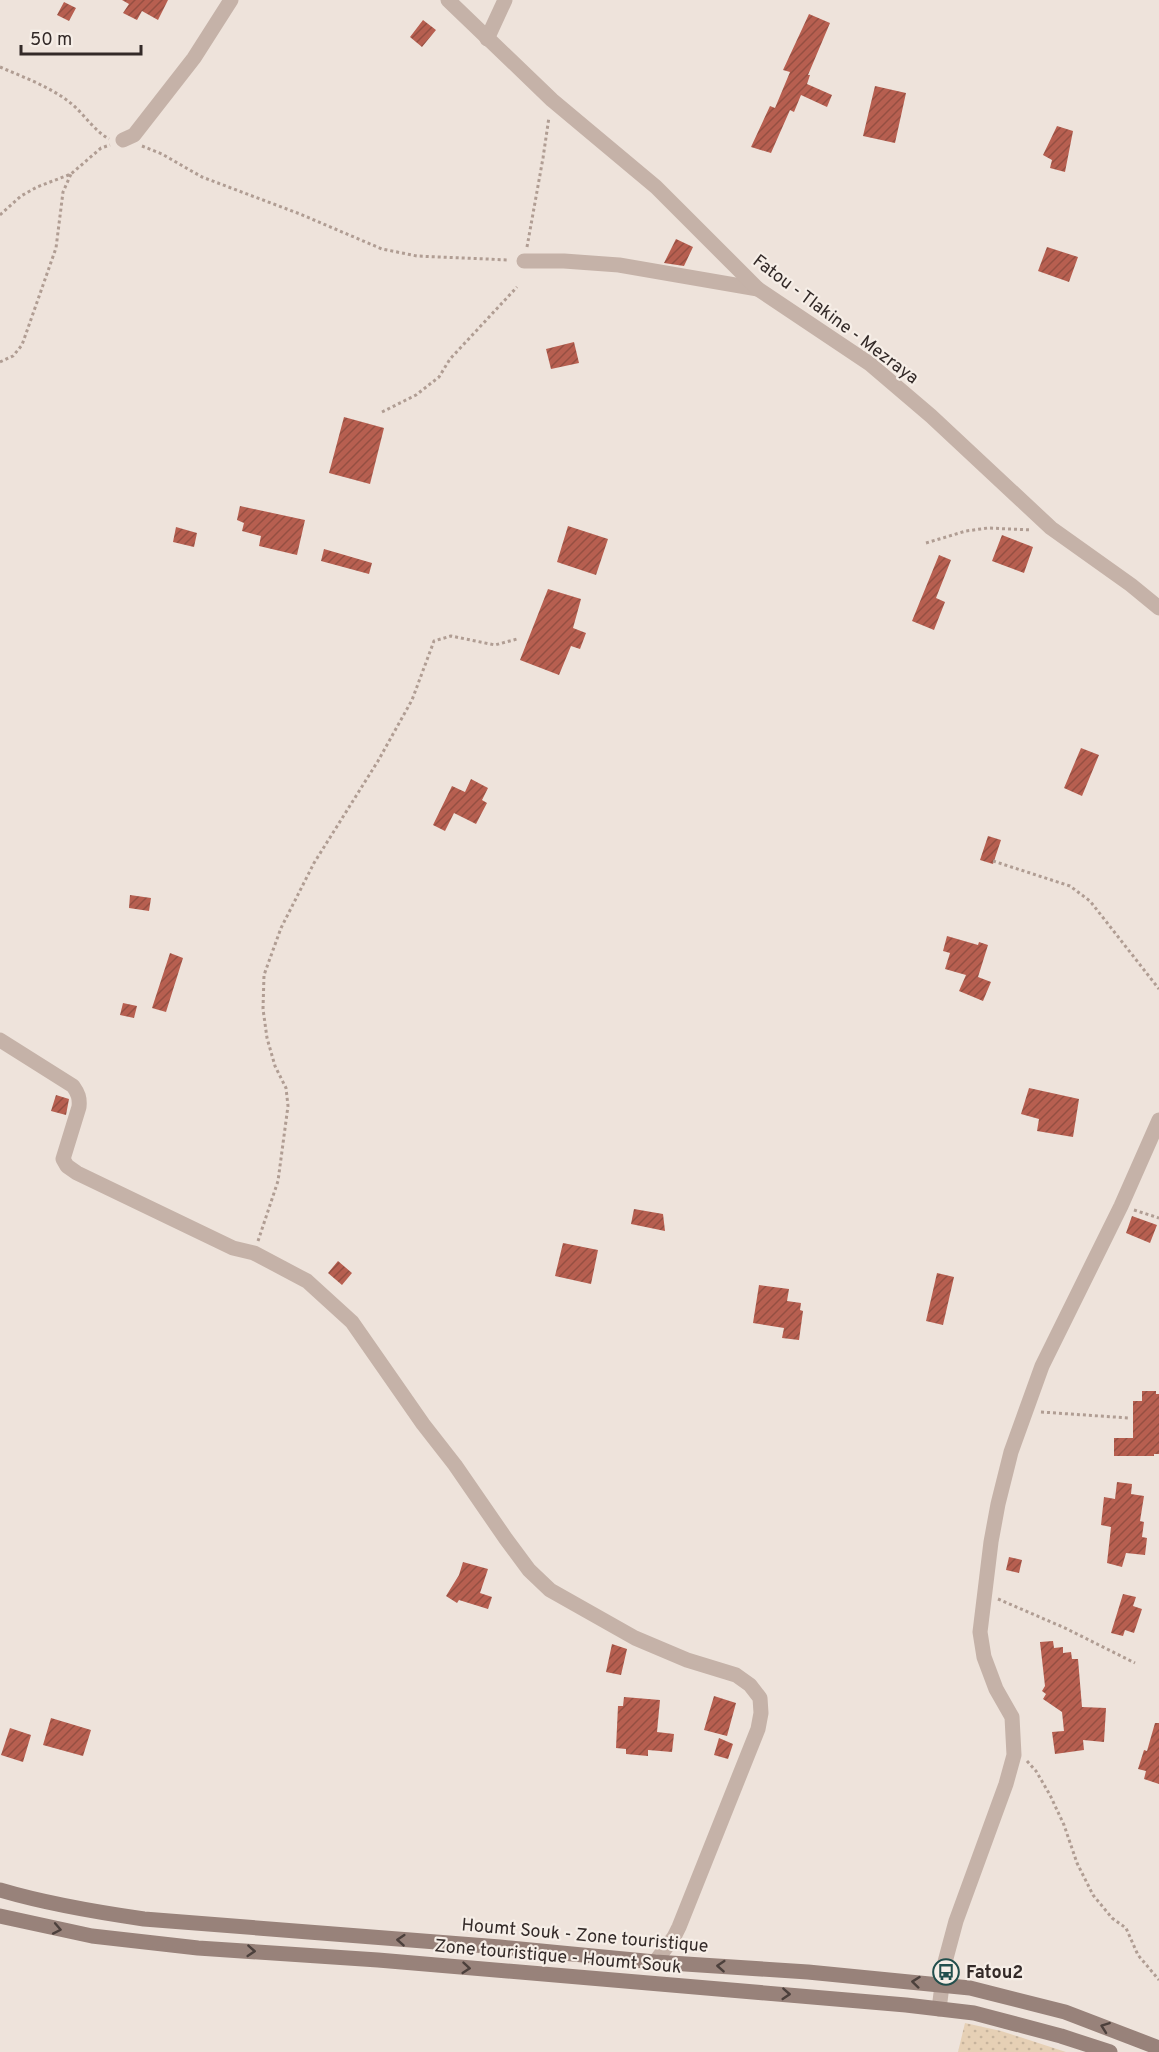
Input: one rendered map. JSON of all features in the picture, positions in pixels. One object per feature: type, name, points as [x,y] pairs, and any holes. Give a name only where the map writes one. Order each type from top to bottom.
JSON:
[{"type":"main road","name":"Houmt Souk - Zone touristique","points":[[0,1890],[33,1900],[144,1919],[500,1947],[655,1962],[808,1972],[970,1988],[1065,2012],[1159,2048]]},
{"type":"main road","name":"Zone touristique - Houmt Souk","points":[[0,1916],[92,1936],[198,1948],[378,1960],[871,2001],[974,2013],[1110,2052]]},
{"type":"main road","points":[[651,1983],[655,1962]]},
{"type":"street","points":[[123,140],[134,135],[194,58],[231,0]]},
{"type":"street","name":"Fatou - Tlakine - Mezraya","points":[[448,0],[552,100],[656,187],[758,289],[836,340],[878,371],[1051,528],[1131,585],[1159,608]]},
{"type":"street","points":[[487,39],[505,0]]},
{"type":"street","points":[[524,261],[619,265],[758,289]]},
{"type":"street","points":[[0,1040],[73,1086],[78,1093],[79,1107],[63,1159],[67,1166],[76,1173],[233,1248],[254,1254],[307,1281],[352,1322],[528,1569],[550,1590],[635,1638],[687,1660],[736,1675],[750,1685],[760,1698],[761,1713],[758,1729],[679,1927],[655,1962]]},
{"type":"street","points":[[939,2009],[945,1962],[956,1921],[1006,1784],[1014,1755],[1012,1717],[996,1689],[984,1658],[980,1632],[998,1504],[1011,1452],[1042,1366],[1121,1206],[1159,1120]]},
{"type":"path","points":[[0,66],[70,102],[108,139],[123,140],[162,154],[202,177],[300,214],[382,249],[417,256],[524,261],[552,100]]},
{"type":"path","points":[[0,215],[21,196],[70,174],[101,148],[123,140]]},
{"type":"path","points":[[0,362],[13,356],[22,345],[56,248],[63,192],[70,174]]},
{"type":"path","points":[[382,412],[416,395],[439,377],[456,351],[517,287]]},
{"type":"path","points":[[926,543],[966,531],[988,528],[1036,530],[1051,528]]},
{"type":"path","points":[[254,1254],[278,1180],[288,1106],[286,1088],[275,1066],[267,1038],[263,1009],[264,975],[281,928],[314,863],[378,761],[412,700],[434,641],[451,636],[495,645],[517,639]]},
{"type":"path","points":[[993,861],[1070,886],[1078,891],[1090,901],[1159,989]]},
{"type":"path","points":[[1121,1206],[1159,1218]]},
{"type":"path","points":[[1026,1406],[1040,1412],[1129,1418]]},
{"type":"path","points":[[984,1596],[1002,1600],[1135,1663]]},
{"type":"path","points":[[1014,1755],[1029,1762],[1036,1771],[1064,1824],[1077,1863],[1093,1895],[1107,1914],[1126,1928],[1138,1955],[1159,1980]]},
{"type":"sand","points":[[965,2023],[1001,2031],[1066,2052],[958,2052]]},
{"type":"building","points":[[122,0],[168,0],[158,20],[142,11],[137,20],[123,13],[129,4]]},
{"type":"building","points":[[64,2],[76,8],[69,21],[57,15]]},
{"type":"building","points":[[809,14],[830,23],[808,75],[810,75],[807,84],[832,95],[827,107],[801,95],[794,112],[790,110],[771,153],[751,147],[770,106],[775,108],[790,72],[783,70]]},
{"type":"building","points":[[423,20],[436,30],[422,47],[410,37]]},
{"type":"building","points":[[875,86],[906,93],[895,143],[863,136]]},
{"type":"building","points":[[1057,126],[1073,131],[1065,172],[1050,168],[1052,160],[1043,155]]},
{"type":"building","points":[[676,239],[693,247],[684,266],[664,263]]},
{"type":"building","points":[[1047,247],[1078,257],[1069,282],[1038,271]]},
{"type":"building","points":[[574,342],[579,363],[551,369],[546,349]]},
{"type":"building","points":[[344,417],[384,428],[370,484],[329,473]]},
{"type":"building","points":[[240,506],[305,520],[297,555],[259,546],[261,536],[242,531],[244,523],[237,520]]},
{"type":"building","points":[[568,526],[608,539],[596,575],[557,562]]},
{"type":"building","points":[[176,527],[197,533],[194,547],[173,542]]},
{"type":"building","points":[[1002,535],[1033,547],[1024,573],[992,561]]},
{"type":"building","points":[[324,549],[372,563],[369,574],[321,561]]},
{"type":"building","points":[[939,555],[951,560],[936,598],[945,602],[934,630],[912,621]]},
{"type":"building","points":[[548,589],[581,599],[573,628],[586,633],[580,649],[571,646],[559,675],[520,660]]},
{"type":"building","points":[[1081,748],[1099,755],[1082,796],[1064,788]]},
{"type":"building","points":[[471,779],[488,788],[482,800],[487,803],[476,824],[454,813],[445,831],[433,825],[452,786],[465,792]]},
{"type":"building","points":[[988,836],[1001,840],[993,864],[980,860]]},
{"type":"building","points":[[130,895],[151,898],[149,911],[129,908]]},
{"type":"building","points":[[947,936],[978,945],[979,942],[988,945],[978,977],[991,982],[983,1001],[959,991],[966,975],[945,969],[950,953],[943,951]]},
{"type":"building","points":[[170,953],[183,958],[166,1012],[152,1008]]},
{"type":"building","points":[[123,1003],[137,1006],[134,1018],[120,1015]]},
{"type":"building","points":[[1029,1088],[1079,1099],[1073,1137],[1037,1131],[1039,1119],[1021,1114]]},
{"type":"building","points":[[56,1095],[69,1099],[66,1115],[51,1111]]},
{"type":"building","points":[[634,1209],[663,1214],[665,1231],[631,1224]]},
{"type":"building","points":[[1132,1216],[1157,1225],[1150,1243],[1126,1233]]},
{"type":"building","points":[[563,1243],[598,1250],[591,1284],[555,1276]]},
{"type":"building","points":[[338,1261],[352,1273],[342,1285],[328,1273]]},
{"type":"building","points":[[937,1273],[954,1277],[943,1325],[926,1321]]},
{"type":"building","points":[[759,1285],[789,1289],[787,1301],[801,1303],[800,1310],[803,1311],[799,1340],[782,1338],[784,1328],[753,1323]]},
{"type":"building","points":[[1142,1391],[1156,1391],[1156,1394],[1159,1394],[1159,1454],[1114,1456],[1114,1438],[1133,1438],[1133,1401],[1142,1401]]},
{"type":"building","points":[[1117,1482],[1132,1484],[1131,1494],[1144,1496],[1140,1521],[1144,1522],[1142,1537],[1147,1538],[1145,1555],[1126,1553],[1122,1567],[1107,1563],[1111,1527],[1101,1525],[1104,1497],[1115,1499]]},
{"type":"building","points":[[1009,1557],[1022,1560],[1019,1573],[1006,1570]]},
{"type":"building","points":[[463,1562],[488,1569],[480,1593],[492,1597],[488,1609],[459,1600],[457,1603],[446,1596],[459,1575]]},
{"type":"building","points":[[1123,1594],[1136,1597],[1133,1606],[1142,1609],[1134,1633],[1125,1630],[1123,1636],[1111,1633]]},
{"type":"building","points":[[1053,1641],[1054,1648],[1063,1647],[1063,1653],[1071,1652],[1072,1659],[1078,1659],[1082,1707],[1106,1708],[1104,1742],[1083,1740],[1084,1750],[1055,1754],[1052,1732],[1064,1731],[1062,1712],[1043,1699],[1046,1694],[1042,1691],[1045,1686],[1040,1642]]},
{"type":"building","points":[[612,1644],[627,1649],[621,1675],[606,1672]]},
{"type":"building","points":[[714,1696],[736,1703],[727,1736],[704,1730]]},
{"type":"building","points":[[624,1697],[660,1700],[657,1732],[674,1734],[672,1752],[648,1750],[648,1756],[626,1754],[626,1749],[616,1748],[618,1706],[623,1706]]},
{"type":"building","points":[[51,1718],[91,1730],[83,1756],[43,1745]]},
{"type":"building","points":[[1155,1723],[1159,1723],[1159,1784],[1144,1779],[1146,1771],[1138,1769],[1144,1750],[1147,1751]]},
{"type":"building","points":[[10,1728],[31,1735],[23,1762],[1,1755]]},
{"type":"building","points":[[719,1738],[733,1744],[728,1759],[714,1755]]},
{"type":"place","name":"Fatou2","points":[[946,1972]]}]
